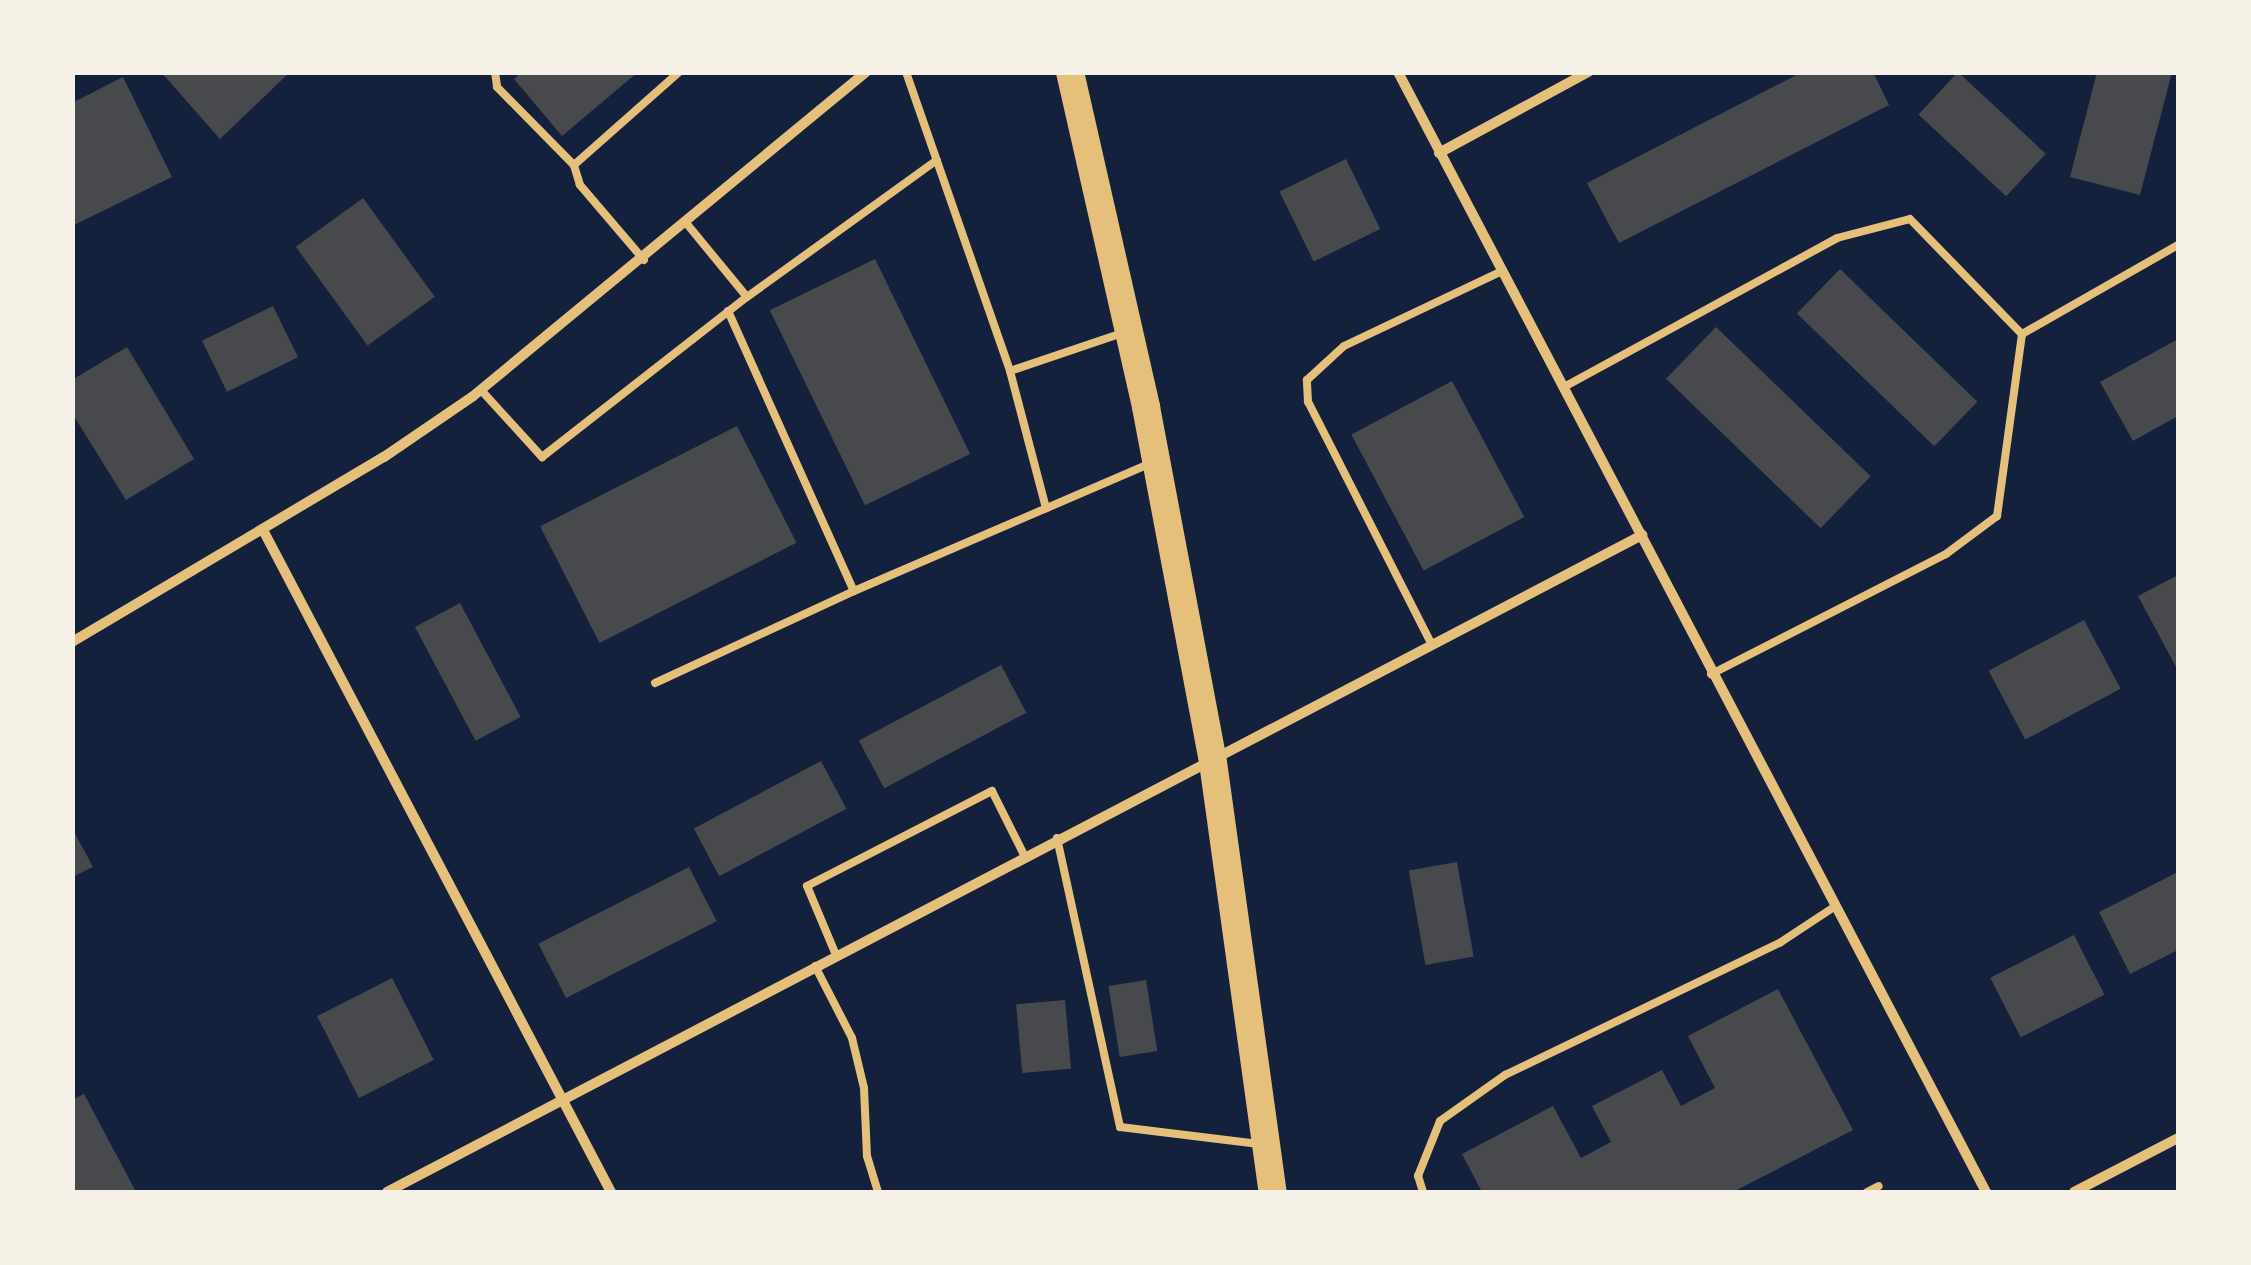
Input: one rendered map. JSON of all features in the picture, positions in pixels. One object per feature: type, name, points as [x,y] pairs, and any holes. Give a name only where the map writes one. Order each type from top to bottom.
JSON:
[{"type":"highway","points":[[1070,72],[1130,331],[1212,755],[1273,1192]]},
{"type":"street","points":[[72,642],[263,530],[481,390],[644,260],[866,72]]},
{"type":"street","points":[[1398,72],[1986,1192]]},
{"type":"street","points":[[1439,153],[1588,72]]},
{"type":"street","points":[[263,530],[611,1192]]},
{"type":"street","points":[[387,1192],[1212,755],[1642,534]]},
{"type":"street","points":[[2074,1192],[2178,1138]]},
{"type":"lane","points":[[495,72],[497,86],[574,165],[580,185],[644,260]]},
{"type":"lane","points":[[574,165],[679,72]]},
{"type":"lane","points":[[906,72],[1010,370],[1046,508]]},
{"type":"lane","points":[[481,390],[542,457],[728,311],[937,160]]},
{"type":"lane","points":[[1564,387],[1837,238],[1910,219],[2022,334]]},
{"type":"lane","points":[[687,224],[747,297]]},
{"type":"lane","points":[[2022,334],[2178,245]]},
{"type":"lane","points":[[1431,643],[1308,402],[1307,380],[1344,346],[1500,272]]},
{"type":"lane","points":[[728,311],[854,591]]},
{"type":"lane","points":[[1010,370],[1130,331]]},
{"type":"lane","points":[[1711,674],[1946,554],[1997,516],[2022,334]]},
{"type":"lane","points":[[654,683],[854,591],[1156,461]]},
{"type":"lane","points":[[836,955],[807,886],[992,791],[1024,856]]},
{"type":"lane","points":[[1057,838],[1120,1127],[1267,1145]]},
{"type":"lane","points":[[1423,1192],[1418,1176],[1440,1121],[1488,1087],[1584,1032],[1781,942],[1834,907]]},
{"type":"lane","points":[[816,966],[852,1038],[864,1088],[867,1156],[878,1192]]},
{"type":"lane","points":[[1867,1192],[1879,1186]]},
{"type":"building","points":[[161,72],[290,72],[220,139]]},
{"type":"building","points":[[522,72],[638,72],[562,136],[514,79]]},
{"type":"building","points":[[1802,72],[1873,72],[1889,105],[1619,243],[1587,183]]},
{"type":"building","points":[[1958,72],[2046,154],[2006,196],[1918,114]]},
{"type":"building","points":[[2097,72],[2172,72],[2140,195],[2070,177]]},
{"type":"building","points":[[123,77],[172,177],[72,226],[72,103]]},
{"type":"building","points":[[1346,159],[1380,229],[1314,262],[1279,191]]},
{"type":"building","points":[[363,198],[435,297],[368,345],[296,247]]},
{"type":"building","points":[[875,259],[970,454],[865,505],[770,310]]},
{"type":"building","points":[[1840,269],[1977,402],[1934,446],[1797,314]]},
{"type":"building","points":[[273,306],[298,357],[227,392],[202,341]]},
{"type":"building","points":[[1716,327],[1871,476],[1821,528],[1666,379]]},
{"type":"building","points":[[2178,339],[2178,416],[2133,441],[2100,382]]},
{"type":"building","points":[[127,347],[194,459],[126,500],[72,413],[72,380]]},
{"type":"building","points":[[1452,381],[1524,517],[1424,570],[1351,435]]},
{"type":"building","points":[[737,426],[796,543],[600,643],[540,526]]},
{"type":"building","points":[[2178,575],[2178,665],[2176,667],[2138,596]]},
{"type":"building","points":[[460,603],[521,717],[476,741],[415,627]]},
{"type":"building","points":[[2084,620],[2121,689],[2025,740],[1989,671]]},
{"type":"building","points":[[1001,665],[1026,713],[884,788],[859,741]]},
{"type":"building","points":[[821,761],[846,809],[719,876],[694,829]]},
{"type":"building","points":[[72,828],[93,867],[72,877]]},
{"type":"building","points":[[1457,862],[1474,957],[1425,965],[1409,871]]},
{"type":"building","points":[[689,867],[717,921],[566,998],[538,944]]},
{"type":"building","points":[[2178,872],[2178,950],[2130,974],[2099,912]]},
{"type":"building","points":[[2074,935],[2104,995],[2021,1037],[1990,978]]},
{"type":"building","points":[[392,978],[434,1060],[359,1098],[317,1016]]},
{"type":"building","points":[[1146,980],[1157,1051],[1120,1057],[1108,986]]},
{"type":"building","points":[[1778,989],[1853,1130],[1733,1192],[1482,1192],[1462,1154],[1553,1106],[1581,1158],[1611,1142],[1592,1106],[1662,1070],[1681,1106],[1715,1088],[1688,1036]]},
{"type":"building","points":[[1065,1000],[1071,1069],[1022,1073],[1016,1004]]},
{"type":"building","points":[[84,1094],[135,1190],[72,1192],[72,1100]]}]
